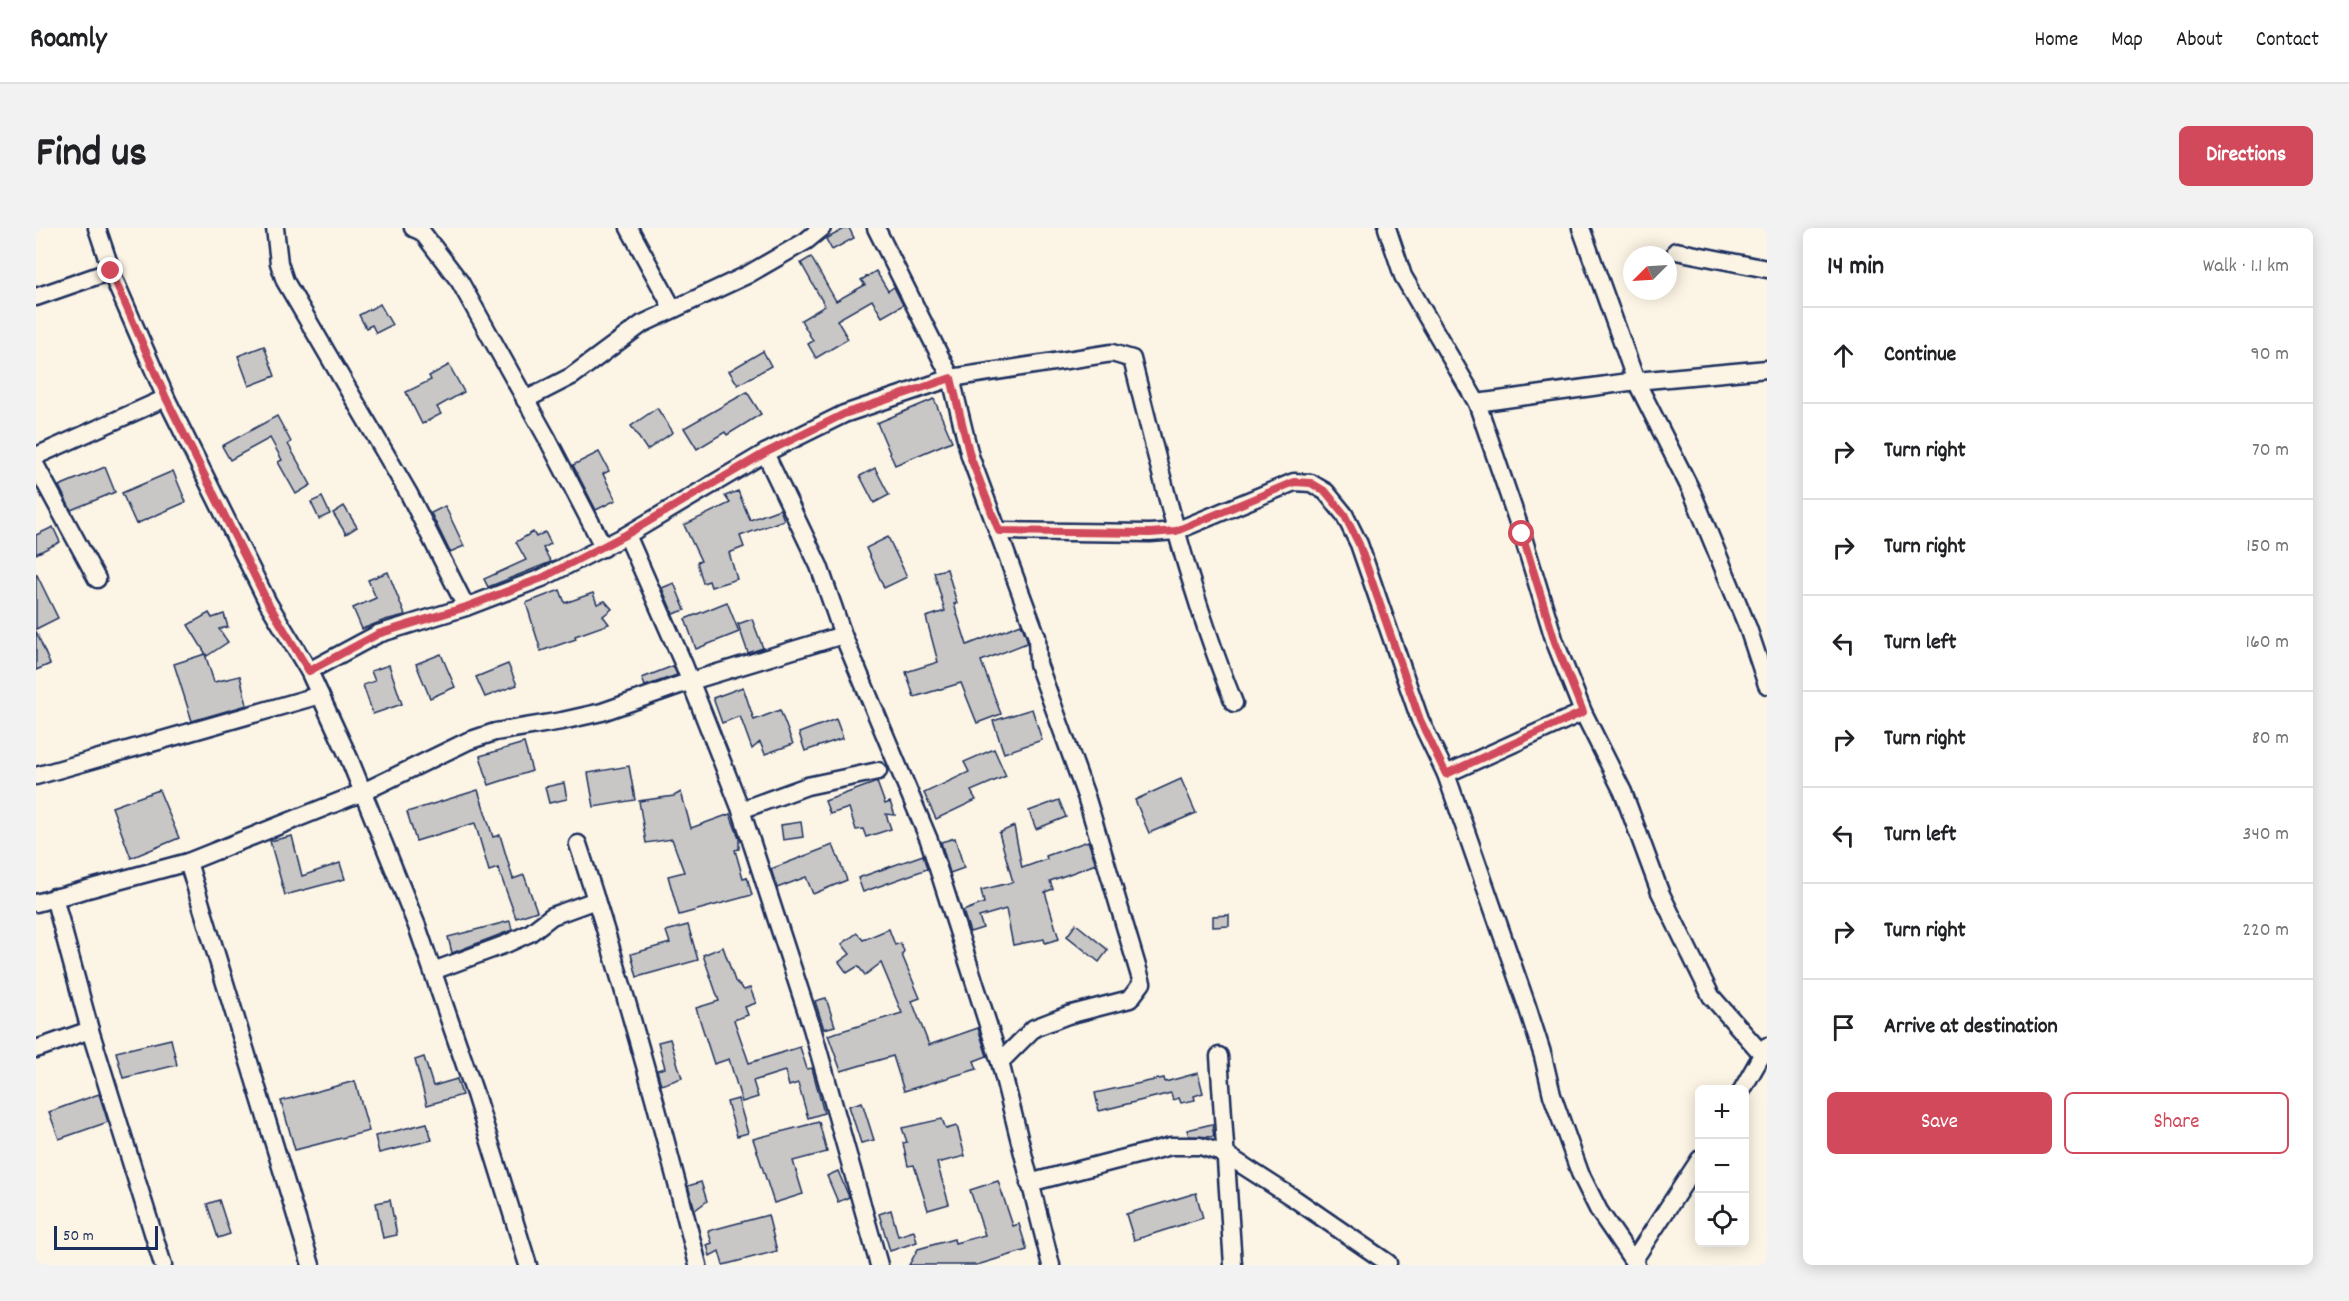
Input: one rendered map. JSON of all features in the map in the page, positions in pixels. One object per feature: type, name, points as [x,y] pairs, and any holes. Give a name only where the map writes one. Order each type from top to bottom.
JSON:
[{"type":"street","points":[[97,228],[111,271],[166,398],[268,603],[309,671],[363,792],[433,970],[528,1265]]},
{"type":"street","points":[[276,228],[279,263],[285,281],[409,494],[466,607]]},
{"type":"street","points":[[413,228],[422,232],[460,282],[547,438],[604,548]]},
{"type":"street","points":[[629,228],[673,309]]},
{"type":"street","points":[[525,400],[572,376],[642,324],[747,275],[806,241],[822,228]]},
{"type":"street","points":[[876,228],[951,378],[970,456],[1037,637],[1038,664],[1086,796],[1142,983],[1130,999],[1068,1015],[1034,1028],[1000,1062]]},
{"type":"street","points":[[1387,228],[1403,276],[1477,403],[1522,534],[1555,642],[1583,712],[1623,792],[1660,892],[1711,996],[1765,1051],[1744,1085]]},
{"type":"street","points":[[1581,228],[1636,381],[1692,492],[1748,628],[1767,685]]},
{"type":"street","points":[[1677,251],[1767,268]]},
{"type":"street","points":[[36,297],[111,271]]},
{"type":"street","points":[[309,671],[378,634],[466,607],[542,578],[604,548],[765,453],[844,414],[951,378],[1112,353],[1132,360],[1176,531],[1217,660],[1234,703]]},
{"type":"street","points":[[1477,403],[1636,381],[1767,369]]},
{"type":"street","points":[[36,456],[166,398]]},
{"type":"street","points":[[765,453],[819,566],[843,634],[929,840],[1000,1062],[1051,1265]]},
{"type":"street","points":[[36,466],[97,579]]},
{"type":"street","points":[[999,531],[1150,533],[1176,531],[1294,482],[1311,483],[1326,492],[1344,514],[1359,544],[1420,720],[1446,774],[1527,1006],[1543,1056],[1552,1095],[1580,1173],[1599,1211],[1634,1263],[1695,1167]]},
{"type":"street","points":[[627,534],[691,681],[741,810],[812,1028],[879,1265]]},
{"type":"street","points":[[36,903],[188,862],[363,792],[468,741],[495,732],[602,712],[691,681],[843,634]]},
{"type":"street","points":[[36,776],[320,695]]},
{"type":"street","points":[[1446,774],[1583,712]]},
{"type":"street","points":[[741,810],[807,786],[878,771]]},
{"type":"street","points":[[578,844],[612,947],[660,1116],[698,1265]]},
{"type":"street","points":[[188,862],[311,1265]]},
{"type":"street","points":[[54,897],[90,1030],[163,1265]]},
{"type":"street","points":[[433,970],[506,944],[530,933],[552,916],[596,900]]},
{"type":"street","points":[[36,1049],[90,1030]]},
{"type":"street","points":[[1219,1056],[1233,1265]]},
{"type":"street","points":[[1029,1183],[1171,1146],[1200,1146],[1225,1154],[1388,1263]]},
{"type":"building","points":[[849,228],[854,238],[832,250],[826,239]]},
{"type":"building","points":[[811,257],[836,301],[865,285],[861,280],[876,271],[888,291],[894,287],[903,305],[882,317],[872,300],[837,320],[848,339],[816,358],[808,344],[813,341],[801,320],[825,306],[801,263]]},
{"type":"building","points":[[380,304],[392,325],[376,333],[372,325],[366,328],[359,315]]},
{"type":"building","points":[[264,346],[275,376],[249,386],[238,356]]},
{"type":"building","points":[[763,351],[771,366],[738,385],[729,371]]},
{"type":"building","points":[[449,365],[464,392],[437,407],[441,414],[422,424],[406,392],[431,380],[429,376]]},
{"type":"building","points":[[747,392],[761,414],[727,435],[725,432],[697,449],[684,428]]},
{"type":"building","points":[[934,399],[952,441],[895,465],[877,423]]},
{"type":"building","points":[[657,408],[673,432],[647,450],[631,426]]},
{"type":"building","points":[[277,416],[291,442],[288,444],[311,485],[296,494],[278,462],[282,460],[270,438],[230,460],[222,446]]},
{"type":"building","points":[[599,452],[609,471],[603,474],[616,500],[596,510],[573,465]]},
{"type":"building","points":[[105,467],[115,492],[71,510],[59,486]]},
{"type":"building","points":[[875,468],[889,495],[874,503],[860,476]]},
{"type":"building","points":[[173,471],[186,502],[136,524],[122,493]]},
{"type":"building","points":[[738,491],[750,520],[780,509],[784,520],[740,536],[744,547],[729,553],[737,579],[711,587],[709,581],[703,583],[697,562],[701,561],[684,525],[730,503],[725,496]]},
{"type":"building","points":[[322,497],[330,514],[319,519],[311,502]]},
{"type":"building","points":[[344,506],[357,527],[346,534],[333,513]]},
{"type":"building","points":[[445,506],[464,546],[450,552],[431,513]]},
{"type":"building","points":[[53,527],[60,542],[36,554],[36,535]]},
{"type":"building","points":[[533,532],[536,537],[545,532],[551,544],[543,548],[551,562],[488,587],[484,579],[526,560],[516,542]]},
{"type":"building","points":[[888,537],[907,577],[884,588],[866,548]]},
{"type":"building","points":[[947,569],[957,603],[954,604],[967,645],[1021,624],[1027,639],[1027,643],[981,661],[1001,714],[977,723],[961,683],[914,697],[906,672],[938,662],[926,617],[945,611],[934,572]]},
{"type":"building","points":[[388,572],[405,615],[362,629],[353,608],[376,598],[368,580]]},
{"type":"building","points":[[36,573],[58,618],[36,629]]},
{"type":"building","points":[[674,583],[685,610],[673,614],[662,588]]},
{"type":"building","points":[[560,590],[565,603],[593,593],[597,604],[605,601],[612,609],[603,616],[609,624],[541,651],[526,603]]},
{"type":"building","points":[[727,602],[739,632],[696,649],[685,619]]},
{"type":"building","points":[[209,613],[212,618],[224,614],[228,627],[219,629],[228,642],[207,656],[188,625]]},
{"type":"building","points":[[752,619],[763,648],[748,653],[738,624]]},
{"type":"building","points":[[36,631],[50,664],[36,670]]},
{"type":"building","points":[[205,654],[214,682],[240,676],[247,705],[192,721],[174,664]]},
{"type":"building","points":[[441,654],[455,687],[430,698],[416,664]]},
{"type":"building","points":[[508,664],[517,685],[485,697],[476,677]]},
{"type":"building","points":[[389,665],[402,704],[373,714],[363,685],[375,681],[371,671]]},
{"type":"building","points":[[673,666],[677,675],[645,686],[642,678]]},
{"type":"building","points":[[743,687],[754,720],[780,710],[793,744],[765,754],[760,742],[752,749],[740,716],[722,723],[713,698]]},
{"type":"building","points":[[1032,709],[1042,740],[1004,753],[993,721]]},
{"type":"building","points":[[836,719],[843,738],[805,751],[799,733]]},
{"type":"building","points":[[524,743],[532,771],[489,785],[480,756]]},
{"type":"building","points":[[994,749],[1006,776],[971,791],[976,800],[936,819],[924,793],[969,772],[964,762]]},
{"type":"building","points":[[629,766],[635,800],[594,807],[588,773]]},
{"type":"building","points":[[1181,779],[1196,813],[1149,833],[1135,800]]},
{"type":"building","points":[[877,782],[885,804],[890,802],[895,815],[886,814],[891,829],[866,837],[863,829],[856,830],[849,808],[830,814],[825,801]]},
{"type":"building","points":[[564,783],[567,799],[549,803],[545,787]]},
{"type":"building","points":[[159,790],[179,838],[131,858],[112,807]]},
{"type":"building","points":[[478,790],[493,837],[500,835],[513,879],[524,875],[537,911],[516,918],[498,868],[489,871],[475,823],[416,841],[407,812]]},
{"type":"building","points":[[681,792],[691,828],[730,814],[739,838],[739,849],[735,850],[743,878],[747,877],[752,895],[679,915],[668,876],[684,872],[672,839],[646,843],[639,801],[674,796]]},
{"type":"building","points":[[1059,800],[1066,817],[1036,829],[1029,811]]},
{"type":"building","points":[[801,822],[803,837],[783,840],[781,825]]},
{"type":"building","points":[[1014,826],[1022,868],[1047,859],[1046,856],[1088,841],[1096,864],[1050,881],[1053,889],[1045,892],[1059,939],[1045,943],[1044,939],[1013,945],[1006,909],[979,917],[983,928],[970,932],[963,911],[984,903],[981,890],[1013,882],[999,833]]},
{"type":"building","points":[[292,836],[302,876],[340,863],[345,879],[285,895],[270,841]]},
{"type":"building","points":[[955,838],[964,868],[950,873],[941,842]]},
{"type":"building","points":[[833,845],[847,880],[813,894],[806,877],[777,888],[771,869]]},
{"type":"building","points":[[923,855],[927,869],[863,892],[858,878]]},
{"type":"building","points":[[1229,915],[1229,926],[1213,927],[1213,916]]},
{"type":"building","points":[[510,921],[512,930],[452,953],[448,937]]},
{"type":"building","points":[[1076,924],[1108,950],[1099,962],[1067,936]]},
{"type":"building","points":[[688,925],[698,960],[637,977],[631,954],[670,943],[666,931]]},
{"type":"building","points":[[889,929],[895,945],[900,943],[904,951],[902,955],[920,998],[912,1001],[929,1045],[978,1028],[987,1056],[974,1061],[977,1069],[904,1091],[893,1056],[841,1071],[828,1035],[902,1013],[881,963],[865,975],[858,966],[847,973],[839,962],[850,954],[842,944],[857,933],[863,940]]},
{"type":"building","points":[[723,947],[735,981],[744,990],[750,988],[756,1003],[745,1007],[748,1015],[734,1020],[749,1063],[800,1047],[807,1069],[812,1068],[824,1113],[808,1118],[798,1083],[789,1086],[785,1071],[753,1081],[758,1097],[742,1102],[729,1059],[714,1064],[696,1008],[719,1001],[703,955]]},
{"type":"building","points":[[826,998],[835,1026],[824,1029],[815,1001]]},
{"type":"building","points":[[171,1039],[177,1065],[123,1078],[116,1052]]},
{"type":"building","points":[[670,1039],[682,1078],[661,1085],[657,1070],[665,1068],[658,1042]]},
{"type":"building","points":[[424,1057],[433,1086],[457,1079],[462,1095],[427,1105],[415,1060]]},
{"type":"building","points":[[1198,1073],[1203,1093],[1194,1096],[1195,1100],[1181,1103],[1179,1098],[1173,1100],[1171,1093],[1099,1111],[1095,1093],[1164,1078],[1165,1082]]},
{"type":"building","points":[[355,1081],[369,1131],[295,1150],[281,1101]]},
{"type":"building","points":[[99,1094],[108,1122],[59,1139],[49,1112]]},
{"type":"building","points":[[738,1099],[748,1133],[737,1136],[727,1102]]},
{"type":"building","points":[[862,1102],[874,1140],[861,1143],[849,1106]]},
{"type":"building","points":[[942,1119],[946,1129],[957,1126],[965,1156],[937,1163],[949,1204],[928,1210],[914,1165],[908,1166],[903,1143],[907,1142],[902,1128]]},
{"type":"building","points":[[819,1122],[827,1152],[793,1161],[803,1194],[774,1203],[753,1139]]},
{"type":"building","points":[[427,1123],[432,1140],[379,1153],[375,1136]]},
{"type":"building","points":[[1212,1124],[1214,1137],[1189,1136],[1187,1130]]},
{"type":"building","points":[[838,1171],[849,1197],[838,1202],[827,1176]]},
{"type":"building","points":[[998,1181],[1013,1226],[1019,1224],[1027,1250],[977,1265],[909,1265],[918,1249],[954,1239],[955,1243],[985,1235],[970,1190]]},
{"type":"building","points":[[701,1182],[707,1201],[695,1210],[688,1186]]},
{"type":"building","points":[[1196,1193],[1203,1218],[1134,1240],[1126,1214]]},
{"type":"building","points":[[219,1200],[230,1234],[218,1238],[207,1204]]},
{"type":"building","points":[[390,1200],[397,1235],[383,1238],[376,1203]]},
{"type":"building","points":[[891,1210],[898,1236],[914,1231],[917,1242],[890,1251],[879,1214]]},
{"type":"building","points":[[768,1215],[777,1251],[723,1265],[719,1251],[710,1256],[707,1245],[712,1243],[708,1231]]},
{"type":"route","points":[[111,271],[166,398],[268,603],[309,671],[378,634],[466,607],[542,578],[604,548],[765,453],[844,414],[900,393],[951,378],[970,456],[999,531],[1150,533],[1176,531],[1294,482],[1311,483],[1326,492],[1344,514],[1359,544],[1420,720],[1446,774],[1583,712],[1555,642],[1522,534]]}]
